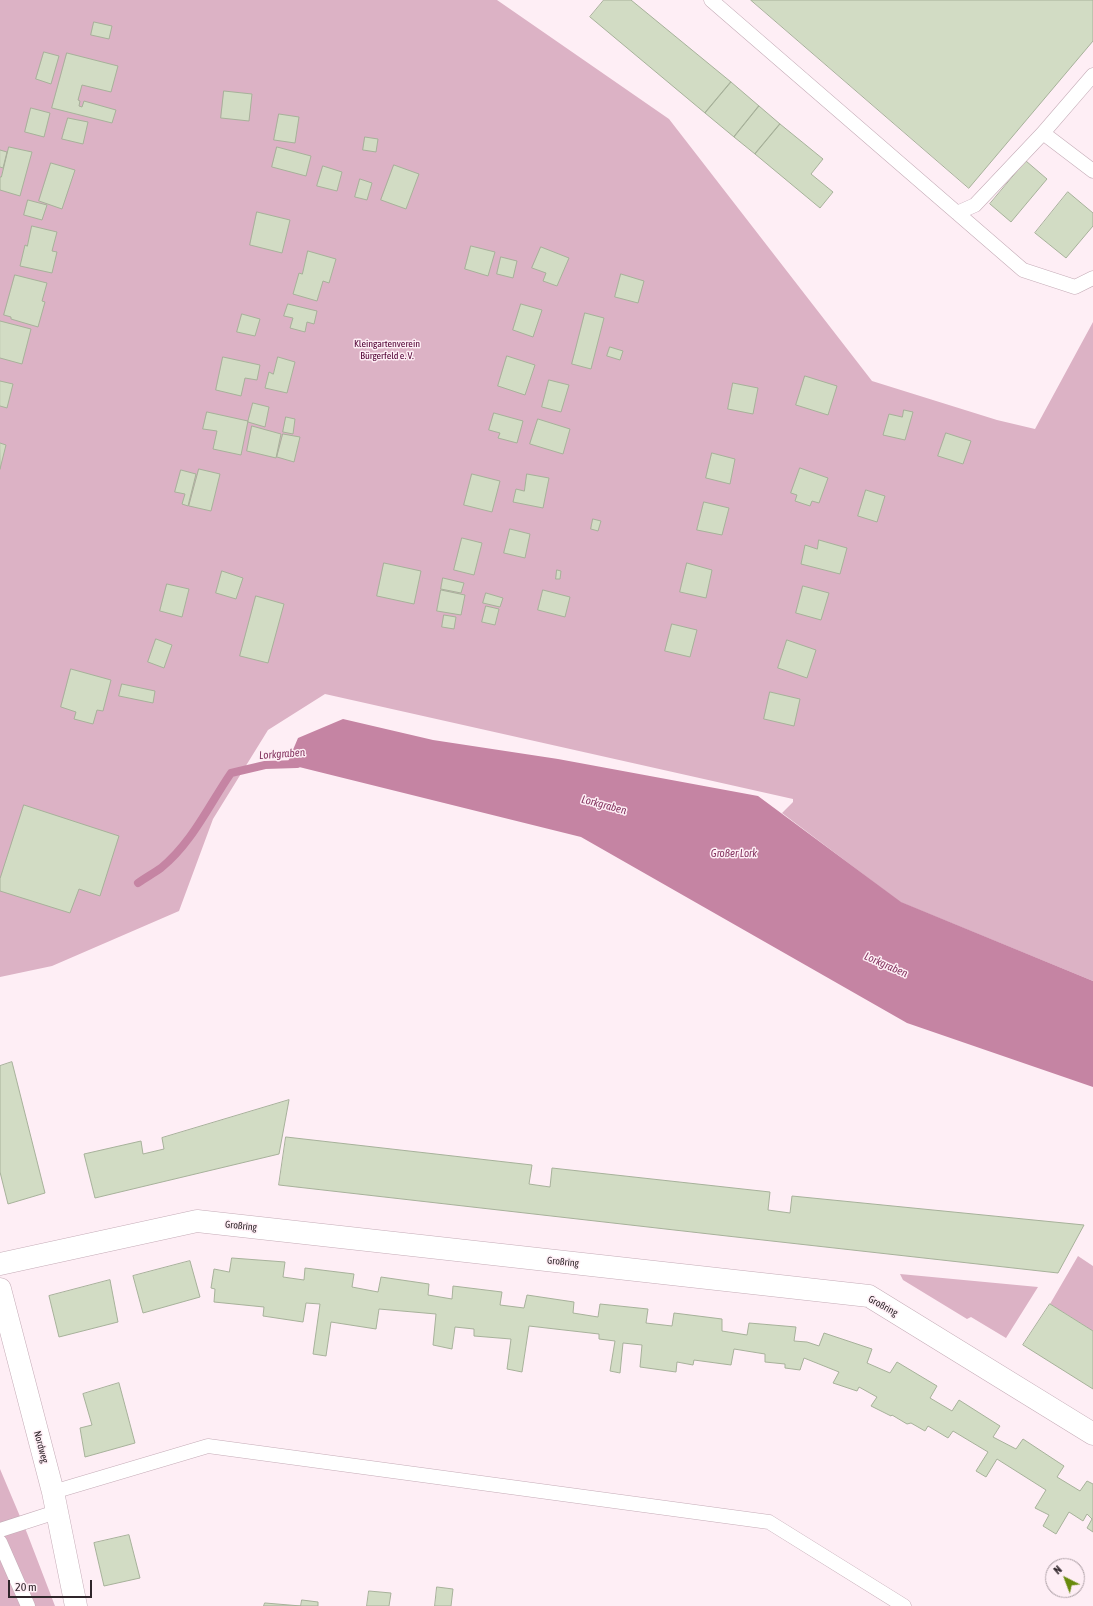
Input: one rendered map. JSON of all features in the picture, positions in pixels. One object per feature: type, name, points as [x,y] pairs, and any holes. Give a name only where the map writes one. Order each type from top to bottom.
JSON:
[{"type":"street","name":"Großring","points":[[0,1264],[198,1221],[869,1296],[1093,1434]]},
{"type":"street","name":"Nordweg","points":[[0,1289],[55,1502],[76,1606]]},
{"type":"lane","points":[[711,0],[1023,270],[1075,286],[1093,278]]},
{"type":"lane","points":[[957,213],[975,205],[1043,133],[1093,75]]},
{"type":"lane","points":[[1043,133],[1093,171]]},
{"type":"lane","points":[[0,1530],[55,1502],[208,1446],[769,1522],[904,1606]]},
{"type":"lane","points":[[0,1542],[28,1606]]},
{"type":"green space","name":"Kleingartenverein Bürgerfeld e. V.","points":[[0,0],[497,0],[669,119],[872,381],[997,420],[1035,429],[1093,322],[1093,981],[900,902],[782,813],[793,802],[793,799],[325,694],[268,730],[213,819],[179,911],[52,966],[0,977]]},
{"type":"green space","points":[[1078,1256],[1093,1266],[1093,1331],[1050,1304]]},
{"type":"green space","points":[[900,1274],[1038,1287],[1006,1338],[971,1317],[967,1319],[903,1280]]},
{"type":"green space","points":[[0,1469],[27,1533],[55,1606],[0,1606]]},
{"type":"water","name":"Großer Lork","points":[[343,719],[433,740],[558,759],[758,796],[901,902],[1093,981],[1093,1087],[907,1023],[581,837],[287,764],[298,738]]},
{"type":"building","points":[[604,0],[631,0],[731,82],[705,113],[590,17]]},
{"type":"building","points":[[751,0],[1093,0],[1093,41],[969,188]]},
{"type":"building","points":[[94,22],[112,26],[109,39],[91,35]]},
{"type":"building","points":[[44,52],[59,56],[51,84],[36,79]]},
{"type":"building","points":[[67,53],[118,66],[111,92],[82,85],[78,100],[80,101],[79,106],[82,107],[84,101],[116,110],[112,123],[52,108]]},
{"type":"building","points":[[731,82],[759,106],[734,137],[705,113]]},
{"type":"building","points":[[224,91],[252,94],[249,121],[221,118]]},
{"type":"building","points":[[759,106],[780,124],[755,154],[734,137]]},
{"type":"building","points":[[31,108],[50,113],[44,137],[25,132]]},
{"type":"building","points":[[279,114],[299,117],[295,143],[274,140]]},
{"type":"building","points":[[68,118],[88,122],[83,144],[62,139]]},
{"type":"building","points":[[780,124],[823,159],[811,174],[833,192],[820,208],[755,154]]},
{"type":"building","points":[[365,137],[378,139],[376,152],[363,150]]},
{"type":"building","points":[[9,147],[32,152],[20,196],[0,190],[0,177]]},
{"type":"building","points":[[277,147],[311,156],[306,176],[272,167]]},
{"type":"building","points":[[0,150],[7,152],[3,168],[0,167]]},
{"type":"building","points":[[1026,161],[1047,179],[1011,222],[990,204]]},
{"type":"building","points":[[51,163],[75,170],[62,209],[39,201]]},
{"type":"building","points":[[394,165],[419,174],[406,209],[381,200]]},
{"type":"building","points":[[323,166],[342,172],[337,191],[317,186]]},
{"type":"building","points":[[360,179],[372,183],[367,200],[355,197]]},
{"type":"building","points":[[1068,192],[1093,213],[1093,226],[1066,258],[1035,233]]},
{"type":"building","points":[[28,200],[47,205],[42,220],[24,215]]},
{"type":"building","points":[[257,212],[290,220],[282,253],[250,245]]},
{"type":"building","points":[[32,226],[57,232],[52,251],[57,252],[52,273],[20,266],[25,245],[27,246]]},
{"type":"building","points":[[471,246],[495,252],[488,276],[465,269]]},
{"type":"building","points":[[541,247],[569,258],[557,286],[543,281],[546,273],[532,268]]},
{"type":"building","points":[[308,251],[336,259],[329,283],[323,281],[317,301],[293,294],[299,273],[302,274]]},
{"type":"building","points":[[501,257],[517,261],[513,278],[497,274]]},
{"type":"building","points":[[621,274],[644,281],[638,303],[615,297]]},
{"type":"building","points":[[15,275],[47,283],[42,301],[45,302],[38,327],[11,319],[11,317],[4,315]]},
{"type":"building","points":[[288,304],[317,311],[314,324],[307,322],[305,332],[290,328],[293,318],[284,316]]},
{"type":"building","points":[[521,304],[542,310],[533,337],[513,330]]},
{"type":"building","points":[[585,313],[604,318],[591,369],[572,364]]},
{"type":"building","points":[[242,314],[260,319],[255,336],[237,332]]},
{"type":"building","points":[[0,321],[31,329],[22,364],[0,358]]},
{"type":"building","points":[[610,347],[623,351],[620,360],[607,356]]},
{"type":"building","points":[[507,356],[535,365],[525,395],[498,386]]},
{"type":"building","points":[[223,357],[260,365],[257,380],[245,378],[241,396],[216,390]]},
{"type":"building","points":[[278,357],[295,362],[287,393],[265,388],[269,372],[273,374]]},
{"type":"building","points":[[805,376],[837,386],[828,415],[796,405]]},
{"type":"building","points":[[549,380],[569,385],[561,412],[542,407]]},
{"type":"building","points":[[0,381],[13,384],[7,408],[0,406]]},
{"type":"building","points":[[733,383],[758,388],[753,414],[728,409]]},
{"type":"building","points":[[253,403],[269,407],[265,427],[248,422]]},
{"type":"building","points":[[904,410],[913,412],[905,440],[883,435],[889,414],[902,417]]},
{"type":"building","points":[[207,412],[248,421],[241,455],[213,449],[217,431],[203,429]]},
{"type":"building","points":[[494,413],[523,421],[517,443],[498,438],[500,433],[489,430]]},
{"type":"building","points":[[286,417],[295,419],[293,434],[283,432]]},
{"type":"building","points":[[538,419],[570,429],[563,454],[530,444]]},
{"type":"building","points":[[252,426],[281,434],[276,458],[247,451]]},
{"type":"building","points":[[946,433],[971,441],[963,464],[938,456]]},
{"type":"building","points":[[283,434],[300,437],[294,462],[277,457]]},
{"type":"building","points":[[0,443],[6,445],[0,469]]},
{"type":"building","points":[[712,453],[735,459],[730,484],[706,478]]},
{"type":"building","points":[[800,468],[828,478],[819,503],[812,501],[810,506],[795,501],[797,495],[791,493]]},
{"type":"building","points":[[199,469],[220,474],[211,511],[189,506]]},
{"type":"building","points":[[181,470],[196,474],[188,506],[182,504],[185,494],[175,492]]},
{"type":"building","points":[[472,474],[500,481],[492,512],[464,505]]},
{"type":"building","points":[[527,474],[549,478],[543,508],[513,502],[516,489],[524,491]]},
{"type":"building","points":[[866,490],[885,496],[877,522],[858,516]]},
{"type":"building","points":[[704,502],[729,508],[722,535],[697,530]]},
{"type":"building","points":[[593,519],[601,521],[598,531],[591,529]]},
{"type":"building","points":[[510,529],[530,534],[525,558],[504,553]]},
{"type":"building","points":[[462,538],[482,543],[474,575],[454,570]]},
{"type":"building","points":[[819,540],[847,548],[840,574],[801,564],[805,545],[817,549]]},
{"type":"building","points":[[384,563],[421,571],[414,604],[377,596]]},
{"type":"building","points":[[687,563],[712,570],[706,598],[680,592]]},
{"type":"building","points":[[557,570],[561,571],[560,579],[556,579]]},
{"type":"building","points":[[222,571],[243,578],[236,599],[216,593]]},
{"type":"building","points":[[443,578],[464,583],[461,593],[441,589]]},
{"type":"building","points":[[167,584],[189,589],[182,617],[160,611]]},
{"type":"building","points":[[803,586],[829,593],[821,620],[796,613]]},
{"type":"building","points":[[441,590],[465,595],[461,615],[437,611]]},
{"type":"building","points":[[543,590],[570,597],[565,617],[538,610]]},
{"type":"building","points":[[486,593],[503,598],[500,607],[483,603]]},
{"type":"building","points":[[256,596],[284,604],[268,663],[240,656]]},
{"type":"building","points":[[486,606],[499,609],[495,625],[482,622]]},
{"type":"building","points":[[444,615],[456,617],[454,629],[442,627]]},
{"type":"building","points":[[672,624],[697,630],[690,657],[665,651]]},
{"type":"building","points":[[156,639],[172,645],[164,668],[148,662]]},
{"type":"building","points":[[787,640],[816,650],[807,678],[778,668]]},
{"type":"building","points":[[71,669],[111,680],[103,711],[97,710],[93,724],[74,719],[76,712],[61,707]]},
{"type":"building","points":[[122,684],[155,691],[153,703],[119,696]]},
{"type":"building","points":[[770,692],[800,699],[794,726],[764,719]]},
{"type":"building","points":[[24,805],[119,836],[100,896],[79,889],[70,913],[0,891],[0,879]]},
{"type":"building","points":[[12,1062],[45,1193],[8,1204],[0,1172],[0,1066]]},
{"type":"building","points":[[289,1100],[279,1154],[95,1198],[84,1154],[141,1141],[143,1154],[164,1149],[162,1138]]},
{"type":"building","points":[[286,1137],[532,1165],[529,1184],[550,1187],[552,1168],[770,1192],[768,1210],[790,1213],[792,1196],[1084,1225],[1058,1273],[279,1185]]},
{"type":"building","points":[[232,1258],[285,1262],[283,1277],[304,1280],[305,1268],[354,1274],[352,1287],[378,1292],[381,1277],[429,1284],[428,1295],[452,1299],[453,1286],[502,1292],[500,1305],[524,1308],[527,1295],[574,1302],[573,1313],[598,1317],[600,1304],[648,1309],[646,1323],[672,1326],[674,1313],[722,1319],[722,1331],[747,1335],[749,1323],[796,1327],[794,1341],[807,1342],[819,1346],[824,1333],[872,1349],[867,1363],[890,1373],[897,1362],[937,1386],[930,1398],[952,1411],[959,1400],[1000,1426],[993,1437],[1016,1449],[1023,1439],[1064,1466],[1057,1477],[1080,1491],[1087,1481],[1093,1484],[1093,1532],[1087,1528],[1092,1519],[1087,1514],[1083,1521],[1069,1512],[1056,1534],[1043,1526],[1049,1515],[1035,1508],[1046,1490],[997,1459],[986,1477],[976,1471],[988,1452],[953,1431],[948,1438],[928,1426],[925,1431],[911,1423],[907,1424],[892,1415],[891,1416],[871,1406],[877,1397],[859,1387],[857,1391],[833,1383],[839,1372],[804,1358],[800,1370],[785,1368],[785,1364],[765,1362],[765,1354],[734,1349],[731,1365],[694,1360],[693,1365],[677,1362],[676,1372],[640,1367],[642,1345],[623,1343],[620,1373],[610,1371],[615,1341],[599,1339],[599,1334],[529,1326],[522,1372],[507,1369],[511,1339],[474,1336],[474,1329],[455,1327],[452,1349],[433,1345],[436,1314],[379,1309],[376,1329],[331,1322],[326,1356],[313,1354],[320,1304],[306,1303],[303,1322],[263,1316],[264,1307],[214,1302],[215,1289],[211,1288],[214,1269],[229,1272]]},
{"type":"building","points":[[190,1261],[200,1297],[143,1313],[133,1276]]},
{"type":"building","points":[[110,1280],[118,1322],[59,1337],[49,1296]]},
{"type":"building","points":[[1050,1304],[1093,1331],[1093,1389],[1023,1345]]},
{"type":"building","points":[[119,1383],[135,1443],[85,1457],[80,1428],[92,1425],[83,1394]]},
{"type":"building","points":[[129,1535],[140,1578],[104,1586],[94,1543]]},
{"type":"building","points":[[437,1587],[453,1589],[451,1606],[435,1606]]},
{"type":"building","points":[[369,1591],[391,1593],[389,1606],[367,1606]]},
{"type":"building","points":[[302,1600],[318,1602],[318,1606],[301,1606]]},
{"type":"building","points":[[265,1603],[301,1606],[264,1606]]},
{"type":"waterway","name":"Lorkgraben","points":[[138,883],[161,868],[182,847],[231,773],[265,765],[297,764]]}]
